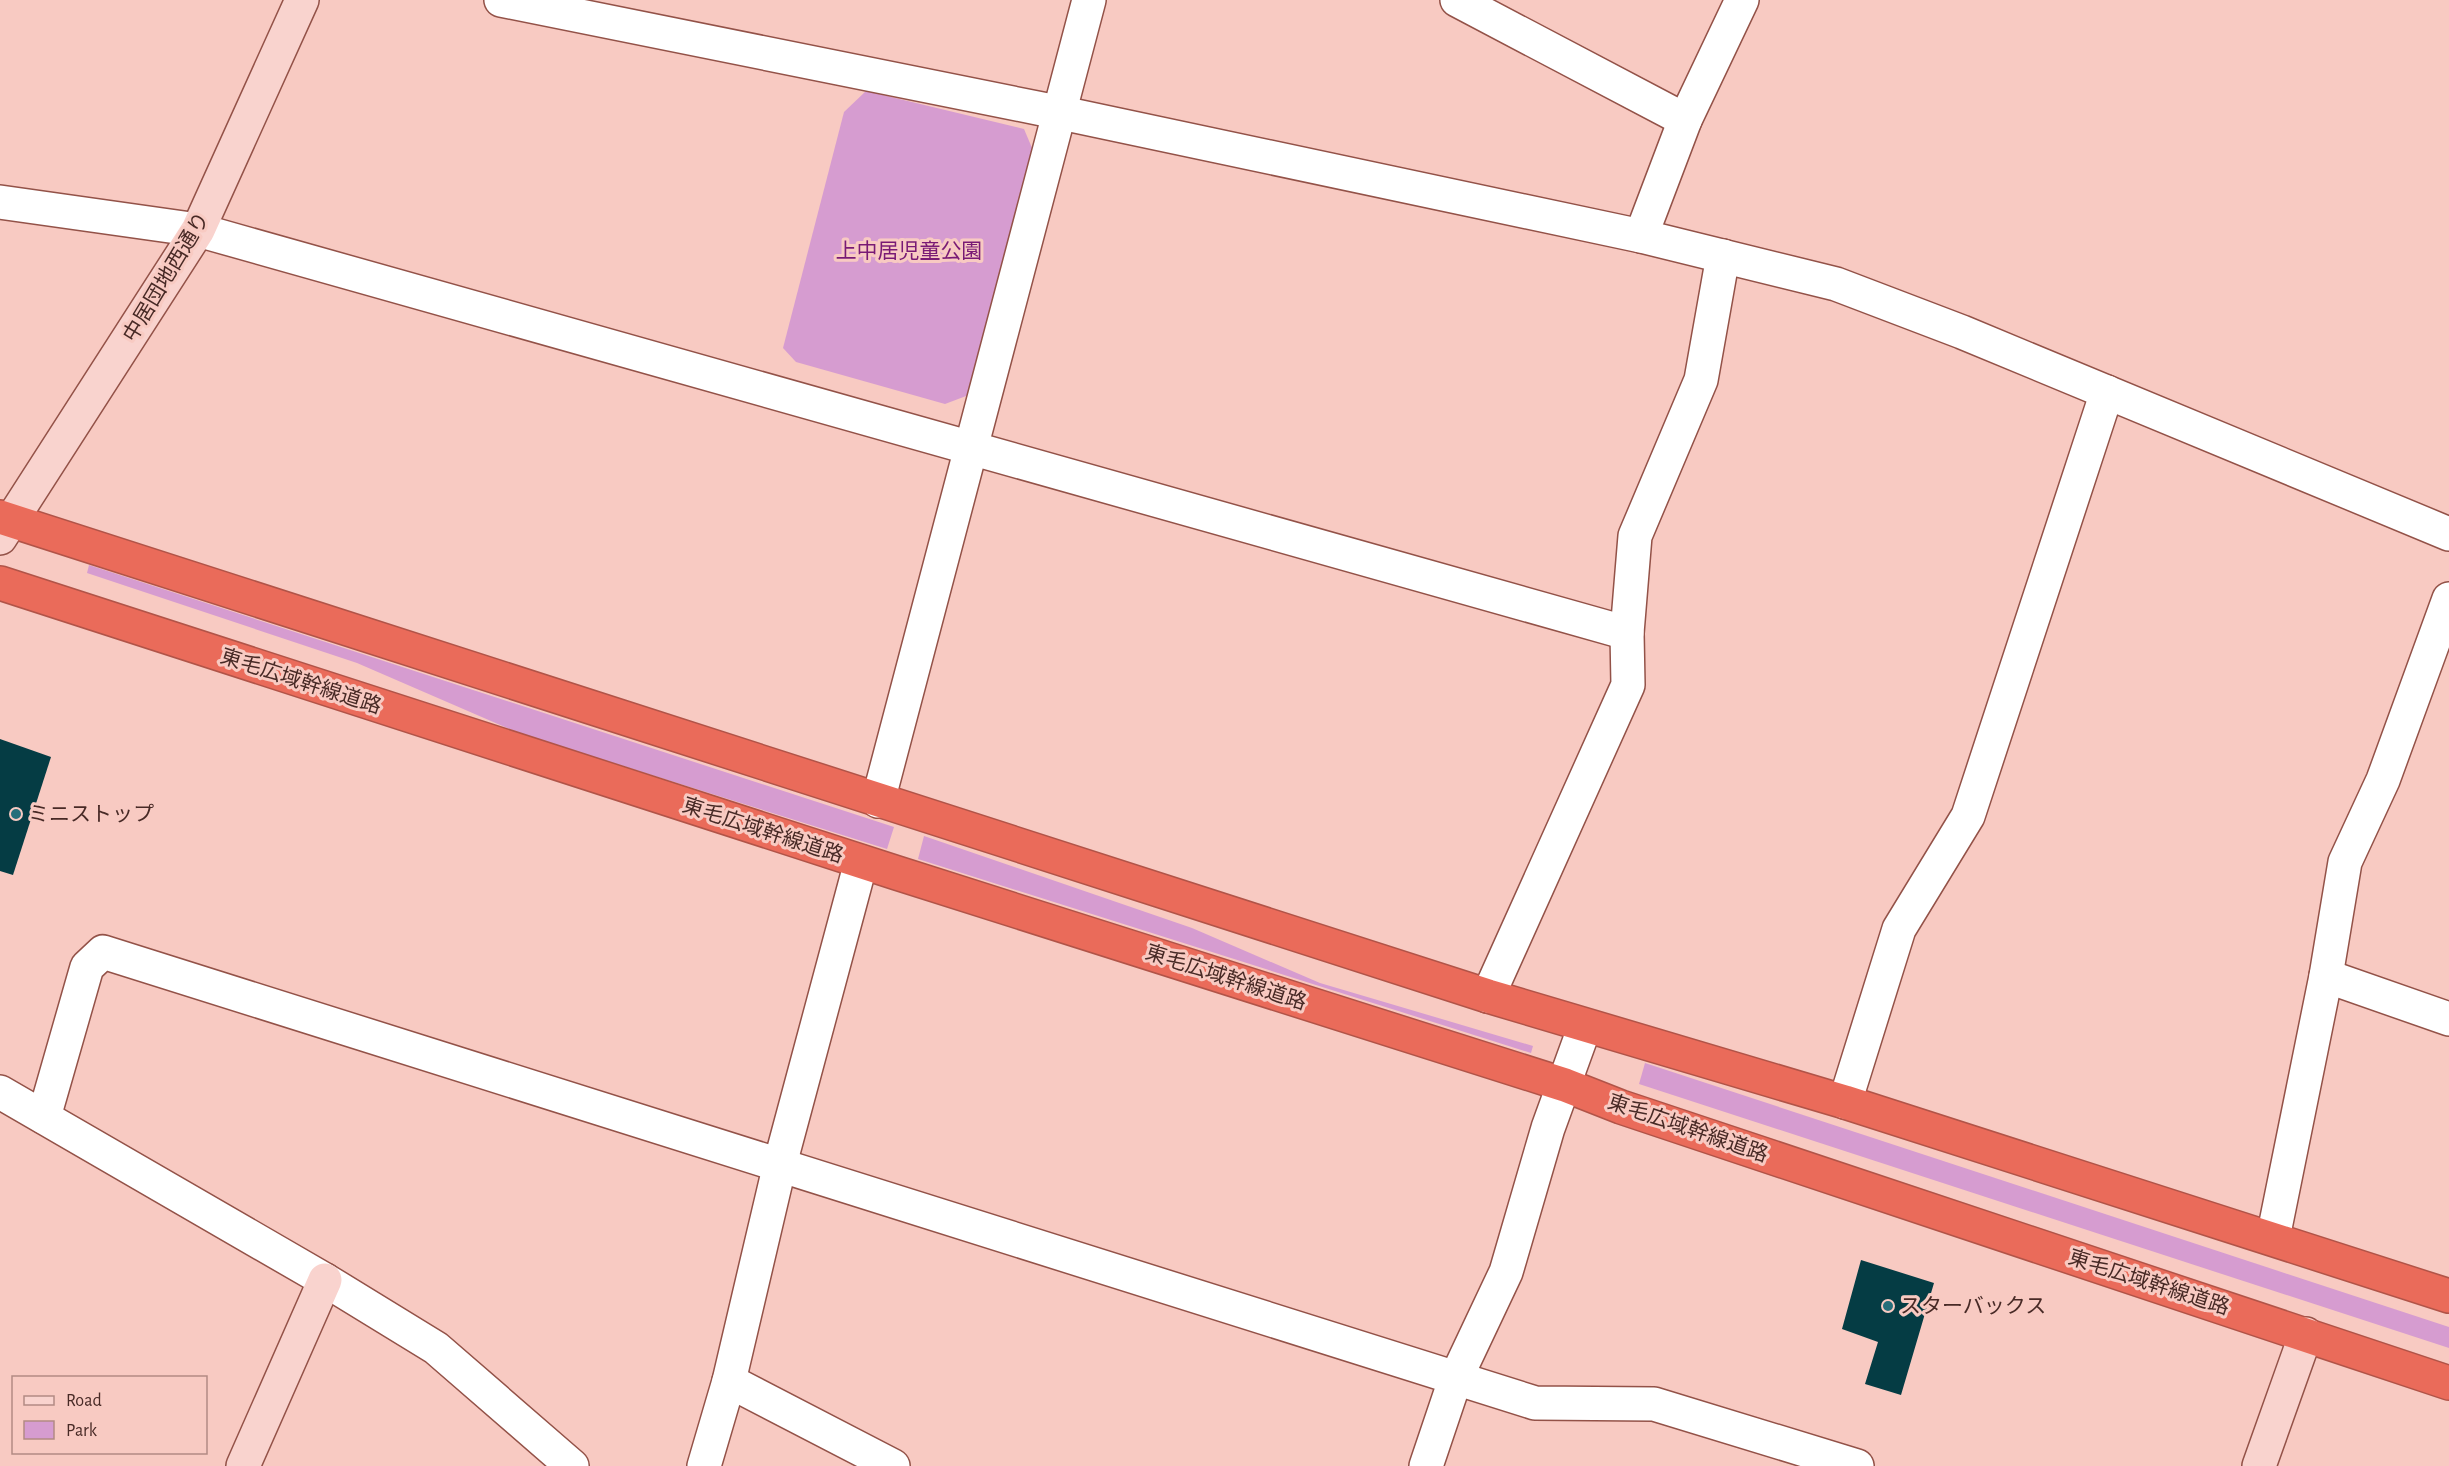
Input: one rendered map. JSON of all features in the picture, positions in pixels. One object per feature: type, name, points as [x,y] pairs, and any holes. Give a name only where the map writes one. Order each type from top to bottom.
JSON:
[{"type":"highway","points":[[4,525],[1488,996],[1845,1101],[2449,1296]]},
{"type":"highway","name":"東毛広域幹線道路","points":[[0,584],[861,862],[1565,1084],[1621,1107],[2449,1383]]},
{"type":"street","name":"中居団地西通り","points":[[4,525],[198,230],[302,0]]},
{"type":"street","points":[[501,0],[1057,112],[1641,236],[1836,284],[2107,392],[2449,534]]},
{"type":"street","points":[[878,801],[972,450],[1057,112],[1089,0]]},
{"type":"street","points":[[1456,0],[1685,120]]},
{"type":"street","points":[[1641,236],[1685,120],[1742,0]]},
{"type":"street","points":[[0,202],[198,230],[1627,633]]},
{"type":"street","points":[[1488,996],[1628,686],[1627,633],[1635,536],[1701,380],[1723,256]]},
{"type":"street","points":[[1845,1101],[1899,929],[1968,816],[2107,392]]},
{"type":"street","points":[[2273,1238],[2326,976],[2345,862],[2383,780],[2449,599]]},
{"type":"street","points":[[704,1466],[729,1381],[780,1164],[861,862]]},
{"type":"street","points":[[44,1117],[87,967],[103,952],[780,1164],[1455,1380],[1535,1403],[1654,1404],[1857,1466]]},
{"type":"street","points":[[2326,976],[2449,1019]]},
{"type":"street","points":[[1426,1466],[1455,1380],[1506,1272],[1548,1128],[1585,1026]]},
{"type":"street","points":[[0,1092],[325,1280],[436,1348],[572,1466]]},
{"type":"street","points":[[243,1466],[325,1280]]},
{"type":"street","points":[[2259,1466],[2306,1334]]},
{"type":"street","points":[[729,1381],[893,1466]]},
{"type":"green space","name":"上中居児童公園","points":[[866,91],[1024,129],[1035,155],[974,393],[945,404],[796,362],[783,348],[844,112]]},
{"type":"green space","points":[[89,565],[894,827],[887,849],[521,734],[357,663],[87,573]]},
{"type":"green space","points":[[924,836],[1192,928],[1320,983],[1533,1046],[1531,1053],[918,859]]},
{"type":"green space","points":[[1645,1063],[2449,1327],[2449,1348],[1639,1084]]},
{"type":"building","name":"ミニストップ","points":[[0,739],[51,757],[13,875],[0,871]]},
{"type":"building","name":"スターバックス","points":[[1861,1260],[1934,1283],[1901,1395],[1865,1384],[1878,1342],[1842,1329]]},
{"type":"place","name":"ミニストップ","points":[[16,814]]},
{"type":"place","name":"スターバックス","points":[[1888,1306]]}]
